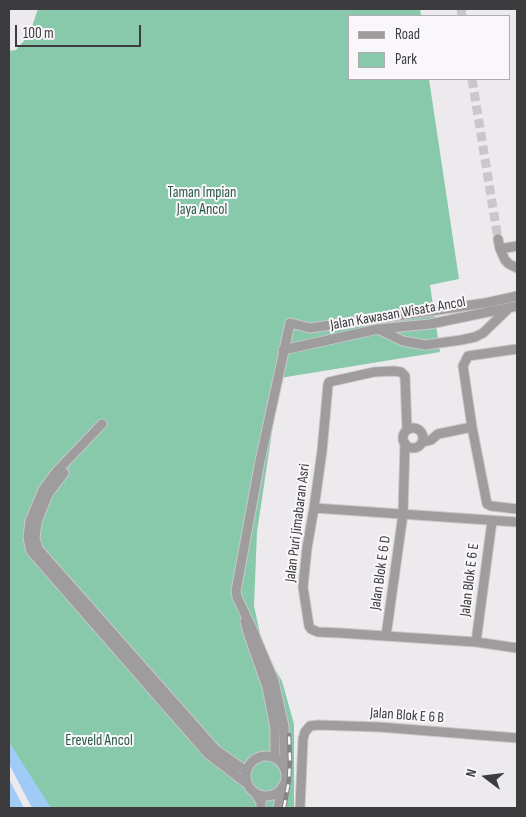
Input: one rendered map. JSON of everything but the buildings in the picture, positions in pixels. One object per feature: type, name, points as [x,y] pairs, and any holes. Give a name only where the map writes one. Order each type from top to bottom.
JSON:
[{"type":"street","points":[[517,246],[499,244],[505,260],[517,268]]},
{"type":"street","name":"Jalan Kawasan Wisata Ancol","points":[[514,306],[430,324],[378,329],[283,350],[290,323],[310,328],[446,309],[517,296]]},
{"type":"street","points":[[378,329],[403,341],[425,345],[461,340],[484,333],[514,306]]},
{"type":"street","points":[[334,325],[335,338]]},
{"type":"street","points":[[517,349],[468,356],[463,366],[486,504],[517,509]]},
{"type":"street","points":[[256,794],[263,796],[278,792],[285,782],[284,727],[274,681],[236,591],[283,350]]},
{"type":"street","name":"Jalan Puri Jimabaran Asri","points":[[407,430],[403,374],[398,371],[374,372],[329,382],[322,451],[303,587],[309,626],[318,632],[476,642],[517,648]]},
{"type":"street","points":[[246,771],[214,747],[38,549],[34,538],[36,522],[48,494],[105,426],[57,471],[43,490],[30,521],[28,537],[30,551],[208,754],[246,783],[256,794],[261,802],[261,808]]},
{"type":"street","points":[[422,442],[423,435],[416,428],[407,430],[403,436],[405,444],[412,448],[422,442],[431,440],[438,434],[472,427]]},
{"type":"street","points":[[421,432],[430,431],[438,434]]},
{"type":"street","name":"Jalan Blok E 6 D","points":[[386,636],[403,514],[405,444]]},
{"type":"street","points":[[314,508],[517,522]]},
{"type":"street","name":"Jalan Blok E 6 E","points":[[476,642],[492,521]]},
{"type":"street","points":[[243,609],[248,634],[267,686],[275,728],[275,758]]},
{"type":"street","name":"Jalan Blok E 6 B","points":[[300,808],[303,739],[305,732],[310,726],[379,727],[517,738]]},
{"type":"street","points":[[246,783],[247,767],[259,756],[268,755],[275,758],[285,769]]},
{"type":"street","points":[[278,808],[282,787]]},
{"type":"green space","name":"Taman Impian Jaya Ancol","points":[[38,9],[420,9],[421,15],[348,15],[348,80],[429,80],[459,279],[430,285],[440,352],[280,378],[257,532],[254,606],[264,651],[282,681],[294,724],[294,808],[9,808],[9,51],[16,50],[29,35]]},
{"type":"water","points":[[9,742],[51,808],[9,808]]},
{"type":"pier","points":[[9,764],[32,808],[24,808],[9,779]]},
{"type":"tunnel","points":[[461,9],[462,15]]},
{"type":"tunnel","points":[[472,80],[498,239]]},
{"type":"railway","points":[[284,808],[289,780],[289,735]]},
{"type":"park label","name":"Ereveld Ancol","points":[[99,741]]}]
